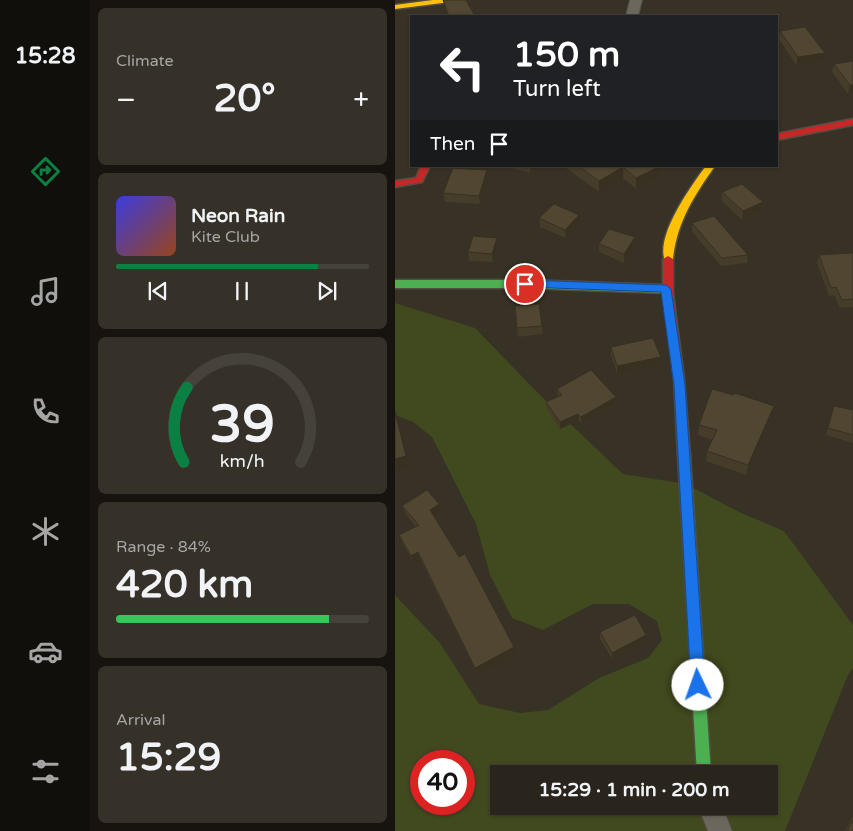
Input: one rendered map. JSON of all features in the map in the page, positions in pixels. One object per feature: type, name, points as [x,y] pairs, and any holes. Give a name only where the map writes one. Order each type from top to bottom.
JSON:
[{"type":"street","points":[[395,8],[450,0]]},
{"type":"street","points":[[632,15],[636,0]]},
{"type":"street","points":[[778,137],[853,122]]},
{"type":"street","points":[[395,184],[419,180],[426,167]]},
{"type":"street","points":[[703,765],[680,385],[666,289],[672,231],[686,200],[710,167]]},
{"type":"street","points":[[395,284],[525,284],[666,289]]},
{"type":"street","points":[[713,815],[719,831]]},
{"type":"green space","points":[[395,303],[475,328],[538,393],[623,474],[686,484],[739,512],[784,531],[853,625],[853,668],[848,675],[785,831],[395,831],[395,595],[440,643],[479,704],[520,713],[548,710],[599,678],[648,658],[662,640],[657,621],[629,604],[593,604],[543,630],[512,618],[490,575],[476,524],[432,437],[413,422],[395,415]]},
{"type":"building","points":[[443,0],[466,0],[474,15],[449,15]]},
{"type":"building","points":[[805,27],[825,53],[798,57],[780,31]]},
{"type":"building","points":[[853,61],[853,85],[850,85],[834,64]]},
{"type":"building","points":[[579,167],[623,167],[599,181]]},
{"type":"building","points":[[623,167],[658,167],[636,178]]},
{"type":"building","points":[[453,168],[487,170],[479,196],[443,193]]},
{"type":"building","points":[[742,184],[763,202],[743,211],[722,192]]},
{"type":"building","points":[[554,204],[579,215],[565,230],[539,218]]},
{"type":"building","points":[[714,216],[748,255],[722,258],[692,223]]},
{"type":"building","points":[[609,229],[635,237],[624,254],[599,244]]},
{"type":"building","points":[[473,236],[497,238],[492,254],[468,252]]},
{"type":"building","points":[[853,253],[853,299],[842,300],[836,287],[831,288],[819,255]]},
{"type":"building","points":[[539,304],[542,326],[517,328],[515,306]]},
{"type":"building","points":[[653,338],[661,357],[617,366],[611,347]]},
{"type":"building","points":[[591,370],[616,397],[581,417],[578,414],[560,422],[546,402],[562,395],[557,389]]},
{"type":"building","points":[[712,389],[733,395],[735,393],[774,406],[748,465],[707,451],[717,430],[699,425]]},
{"type":"building","points":[[834,406],[853,410],[853,435],[828,428]]},
{"type":"building","points":[[395,412],[406,456],[395,459]]},
{"type":"building","points":[[427,490],[439,504],[430,510],[459,557],[465,554],[514,647],[475,668],[418,552],[411,556],[399,535],[419,525],[402,506]]},
{"type":"building","points":[[635,615],[646,635],[612,653],[600,632]]},
{"type":"building","points":[[853,820],[853,831],[847,831]]},
{"type":"traffic: fast","points":[[395,284],[525,284],[666,289]]},
{"type":"traffic: fast","points":[[684,455],[703,765]]},
{"type":"traffic: slow","points":[[395,7],[450,0]]},
{"type":"traffic: slow","points":[[668,259],[672,233],[682,209],[710,167]]},
{"type":"traffic: jam","points":[[778,137],[853,122]]},
{"type":"traffic: jam","points":[[395,184],[419,180],[426,167]]},
{"type":"traffic: jam","points":[[668,259],[668,294],[679,379],[684,455]]},
{"type":"route","points":[[525,284],[666,289],[680,385],[698,685]]}]
